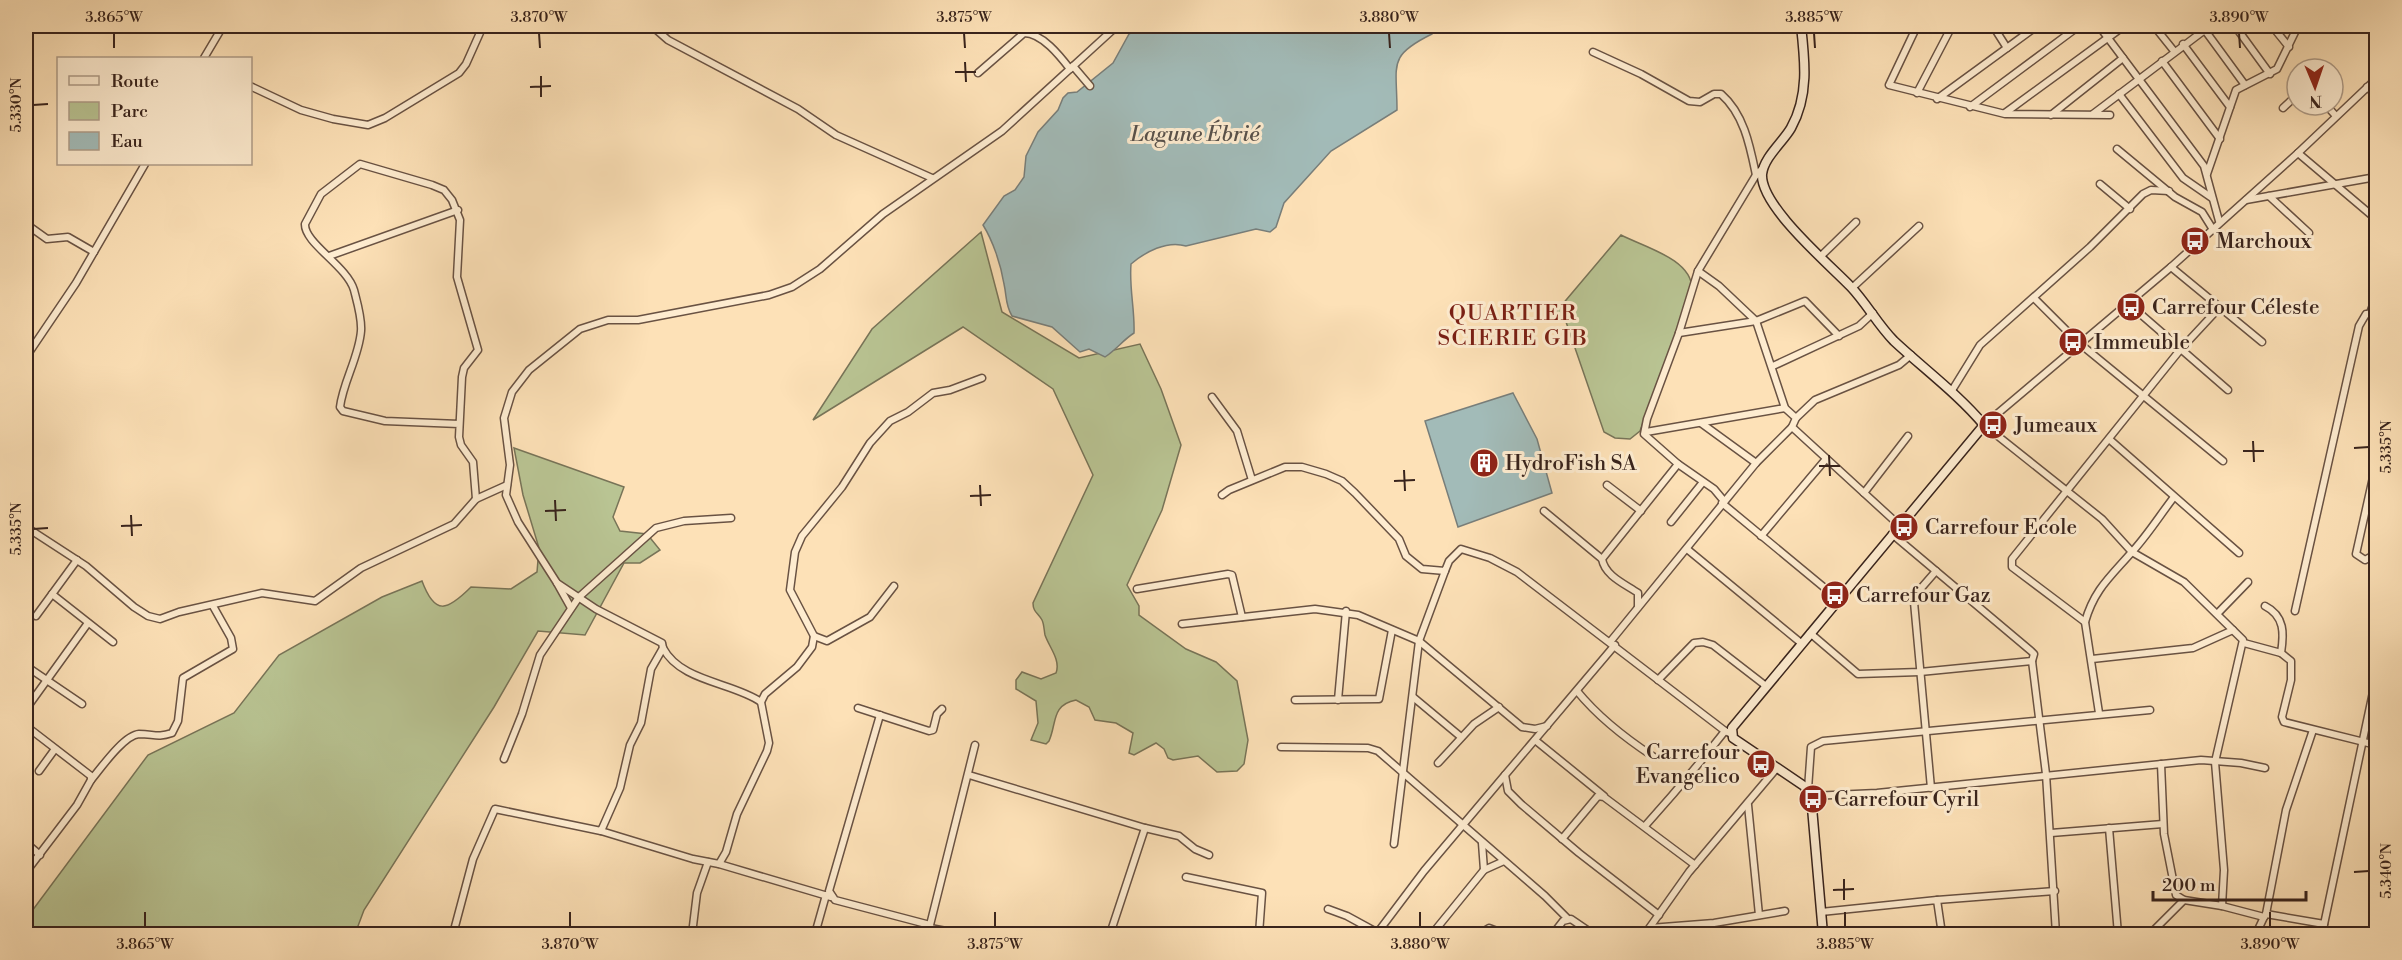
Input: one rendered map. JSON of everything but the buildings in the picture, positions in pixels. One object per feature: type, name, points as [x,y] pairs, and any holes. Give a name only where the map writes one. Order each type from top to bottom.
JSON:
[{"type":"street","points":[[205,57],[223,26]]},
{"type":"street","points":[[252,87],[301,110],[333,119],[375,124],[459,73],[466,64],[483,26]]},
{"type":"street","points":[[652,26],[668,40],[798,109],[831,132],[932,178]]},
{"type":"street","points":[[571,608],[518,522],[506,495],[510,465],[504,418],[512,392],[529,370],[580,329],[608,320],[638,320],[747,300],[789,289],[820,268],[883,214],[1002,131],[1117,26]]},
{"type":"street","points":[[1801,26],[1805,87],[1801,109],[1790,131],[1764,168],[1756,175],[1698,271],[1679,333],[1647,418],[1644,434],[1678,464],[1703,482],[1761,536],[1838,599]]},
{"type":"street","points":[[1917,26],[1889,85],[1936,99],[2005,114],[2110,115]]},
{"type":"street","points":[[1917,93],[1952,26]]},
{"type":"street","points":[[1993,26],[2007,48]]},
{"type":"street","points":[[1936,99],[2034,26]]},
{"type":"street","points":[[1970,107],[2079,26]]},
{"type":"street","points":[[2098,26],[2204,166],[2219,221]]},
{"type":"street","points":[[2005,114],[2124,26]]},
{"type":"street","points":[[2166,26],[2156,28],[2174,51]]},
{"type":"street","points":[[2235,26],[2270,74]]},
{"type":"street","points":[[2272,26],[2289,47]]},
{"type":"street","points":[[2207,175],[2236,90],[2277,69],[2298,26]]},
{"type":"street","points":[[2093,115],[2207,27],[2245,85]]},
{"type":"street","points":[[978,73],[1020,35],[1030,33],[1056,51],[1090,86]]},
{"type":"street","points":[[2183,45],[2230,107]]},
{"type":"street","points":[[1593,52],[1641,74],[1689,101],[1700,102],[1714,94],[1721,94],[1736,112],[1748,136],[1756,175]]},
{"type":"street","points":[[2050,115],[2123,58]]},
{"type":"street","points":[[2162,61],[2220,139]]},
{"type":"street","points":[[2345,108],[2376,79]]},
{"type":"street","points":[[2367,87],[2376,95]]},
{"type":"street","points":[[2119,94],[2183,178],[2213,198]]},
{"type":"street","points":[[1645,826],[1728,733],[1984,425],[2079,343],[2129,304],[2336,117]]},
{"type":"street","points":[[2116,149],[2169,191],[2202,212],[2212,228]]},
{"type":"street","points":[[2298,153],[2376,219]]},
{"type":"street","points":[[459,424],[386,421],[343,411],[340,404],[360,339],[361,324],[350,279],[313,240],[305,229],[305,224],[321,194],[360,164],[444,190],[458,210],[460,220],[457,277],[478,350],[464,368],[459,424],[461,445],[473,462],[476,499]]},
{"type":"street","points":[[26,357],[94,252],[144,165]]},
{"type":"street","points":[[1764,168],[1763,181],[1781,214],[1852,288],[1892,339],[1984,425],[2102,519],[2132,552],[2184,582],[2218,613],[2244,643],[2281,653],[2291,661],[2282,720],[2376,745]]},
{"type":"street","points":[[2245,200],[2376,177]]},
{"type":"street","points":[[2100,184],[2130,209]]},
{"type":"street","points":[[1951,392],[1980,345],[2034,298],[2130,209],[2143,194],[2151,190],[2169,191]]},
{"type":"street","points":[[2269,196],[2308,233]]},
{"type":"street","points":[[329,256],[458,210]]},
{"type":"street","points":[[1820,257],[1856,222]]},
{"type":"street","points":[[26,224],[47,239],[74,238],[94,252]]},
{"type":"street","points":[[1852,288],[1919,226]]},
{"type":"street","points":[[2171,267],[2262,342]]},
{"type":"street","points":[[1698,271],[1719,286],[1756,321],[1773,366],[1785,408],[1796,418]]},
{"type":"street","points":[[2295,611],[2351,357],[2363,317],[2373,314],[2376,297]]},
{"type":"street","points":[[2034,298],[2079,343],[2223,460]]},
{"type":"street","points":[[1679,333],[1756,321],[1805,301],[1839,336]]},
{"type":"street","points":[[2129,304],[2228,390]]},
{"type":"street","points":[[2085,622],[2012,567],[2012,563],[2018,551],[2065,490],[2144,397],[2180,350],[2219,308]]},
{"type":"street","points":[[1773,366],[1859,326],[1873,313]]},
{"type":"street","points":[[1328,909],[1379,933],[1424,871],[1464,827],[1505,775],[1577,692],[1612,643],[1723,502],[1756,463],[1792,427],[1796,418],[1815,400],[1899,365],[1911,355]]},
{"type":"street","points":[[719,864],[726,852],[737,814],[767,751],[769,743],[761,702],[765,694],[797,667],[812,647],[814,636],[790,590],[795,552],[802,536],[842,487],[870,442],[890,421],[917,406],[933,393],[950,390],[982,378]]},
{"type":"street","points":[[1212,397],[1237,430],[1252,480]]},
{"type":"street","points":[[1646,432],[1785,408]]},
{"type":"street","points":[[1701,423],[1756,463]]},
{"type":"street","points":[[1792,427],[1899,525]]},
{"type":"street","points":[[1864,493],[1908,436]]},
{"type":"street","points":[[2109,439],[2239,553]]},
{"type":"street","points":[[1761,536],[1826,459]]},
{"type":"street","points":[[1602,559],[1678,464]]},
{"type":"street","points":[[2376,464],[2355,554],[2365,560],[2376,554]]},
{"type":"street","points":[[1222,495],[1285,467],[1302,467],[1342,481],[1399,539],[1406,556],[1422,569],[1444,571]]},
{"type":"street","points":[[1671,522],[1703,482]]},
{"type":"street","points":[[26,527],[77,560],[148,616],[160,619],[179,612],[262,593],[315,601],[361,568],[454,524],[476,499],[507,485]]},
{"type":"street","points":[[1607,485],[1641,511]]},
{"type":"street","points":[[2099,713],[2085,622],[2105,579],[2132,552],[2174,497]]},
{"type":"street","points":[[1544,511],[1602,559],[1603,567],[1610,574],[1638,593],[1636,612]]},
{"type":"street","points":[[504,759],[522,714],[540,655],[579,597],[656,528],[675,522],[730,518]]},
{"type":"street","points":[[1892,534],[2034,654],[2032,662],[2051,833],[2056,934]]},
{"type":"street","points":[[1394,844],[1401,772],[1419,641],[1444,571],[1452,556],[1461,549],[1490,558],[1517,572],[1809,793],[1931,788],[2046,774],[2201,760],[2241,763],[2265,768]]},
{"type":"street","points":[[1687,549],[1801,643]]},
{"type":"street","points":[[36,616],[77,560]]},
{"type":"street","points":[[1931,788],[1928,730],[1914,602],[1916,594],[1936,571]]},
{"type":"street","points":[[1137,589],[1232,575],[1242,617]]},
{"type":"street","points":[[2218,613],[2248,582]]},
{"type":"street","points":[[557,583],[662,642],[669,658],[687,669],[715,684],[747,692],[761,702]]},
{"type":"street","points":[[814,636],[827,641],[870,617],[894,586]]},
{"type":"street","points":[[52,594],[113,642]]},
{"type":"street","points":[[26,872],[92,780],[126,740],[139,734],[157,738],[172,733],[178,721],[183,678],[233,649],[231,638],[213,606]]},
{"type":"street","points":[[2265,606],[2280,618],[2283,630],[2281,653]]},
{"type":"street","points":[[1182,624],[1315,609],[1347,611],[1419,641],[1522,727],[1534,729],[1547,726]]},
{"type":"street","points":[[1338,700],[1347,611]]},
{"type":"street","points":[[26,709],[88,623]]},
{"type":"street","points":[[1295,700],[1379,699],[1383,667],[1392,630]]},
{"type":"street","points":[[2092,658],[2193,648],[2233,630]]},
{"type":"street","points":[[1810,633],[1858,674],[1920,672],[2032,662]]},
{"type":"street","points":[[1658,680],[1694,643],[1703,642],[1713,645],[1766,686]]},
{"type":"street","points":[[2222,906],[2224,870],[2216,762],[2244,643]]},
{"type":"street","points":[[601,831],[620,788],[630,745],[641,723],[651,669],[663,648]]},
{"type":"street","points":[[26,666],[82,704]]},
{"type":"street","points":[[2322,934],[2375,694],[2376,678]]},
{"type":"street","points":[[1577,692],[1622,736],[1654,757]]},
{"type":"street","points":[[1413,697],[1461,737]]},
{"type":"street","points":[[1438,764],[1461,737],[1499,707]]},
{"type":"street","points":[[858,708],[929,731],[933,730],[937,714],[942,709]]},
{"type":"street","points":[[1823,934],[1809,793],[1813,744],[1928,730],[2150,710]]},
{"type":"street","points":[[815,934],[880,715]]},
{"type":"street","points":[[26,726],[91,776],[92,780]]},
{"type":"street","points":[[2256,934],[2265,916],[2286,810],[2313,730]]},
{"type":"street","points":[[1535,740],[1604,797],[1695,865]]},
{"type":"street","points":[[930,929],[975,745]]},
{"type":"street","points":[[1281,747],[1368,748],[1378,751],[1568,920]]},
{"type":"street","points":[[39,771],[55,749]]},
{"type":"street","points":[[2161,764],[2163,824],[2174,891],[2184,900],[2265,916],[2324,924]]},
{"type":"street","points":[[1645,934],[1695,865],[1748,805],[1776,769]]},
{"type":"street","points":[[969,775],[1145,828],[1179,836],[1196,849],[1209,855]]},
{"type":"street","points":[[1505,775],[1508,791],[1562,839],[1659,915]]},
{"type":"street","points":[[1562,839],[1592,801],[1598,796],[1604,797]]},
{"type":"street","points":[[1748,805],[1759,915]]},
{"type":"street","points":[[453,934],[473,859],[495,809],[601,831],[828,896],[930,929],[962,934]]},
{"type":"street","points":[[2051,833],[2163,824]]},
{"type":"street","points":[[1110,934],[1145,828]]},
{"type":"street","points":[[2109,828],[2118,934]]},
{"type":"street","points":[[26,843],[40,855]]},
{"type":"street","points":[[1482,843],[1484,870]]},
{"type":"street","points":[[1432,934],[1484,870],[1504,861]]},
{"type":"street","points":[[692,934],[697,893],[708,862]]},
{"type":"street","points":[[1186,877],[1262,893],[1259,934]]},
{"type":"street","points":[[1821,912],[2055,891]]},
{"type":"street","points":[[1937,900],[1942,934]]},
{"type":"street","points":[[2150,934],[2184,900]]},
{"type":"street","points":[[1650,928],[1714,923],[1785,911]]},
{"type":"street","points":[[1553,934],[1563,921],[1568,920],[1574,920],[1593,934]]},
{"type":"street","points":[[1479,934],[1490,928],[1505,934]]},
{"type":"green space","points":[[981,232],[1002,312],[1079,358],[1140,344],[1161,389],[1181,445],[1162,510],[1127,585],[1139,606],[1139,615],[1186,649],[1216,662],[1237,681],[1248,740],[1244,764],[1237,771],[1217,772],[1198,756],[1173,760],[1168,758],[1164,749],[1156,743],[1134,755],[1129,753],[1133,733],[1116,723],[1095,720],[1089,707],[1076,700],[1068,702],[1059,710],[1046,744],[1031,740],[1038,723],[1036,701],[1016,689],[1016,680],[1022,672],[1041,679],[1056,673],[1057,668],[1056,658],[1045,635],[1043,622],[1033,603],[1093,475],[1053,389],[963,327],[813,420],[872,329]]},
{"type":"green space","points":[[1621,235],[1654,249],[1676,262],[1690,279],[1692,289],[1640,431],[1630,439],[1615,438],[1604,432],[1565,319],[1556,312]]},
{"type":"green space","points":[[514,448],[624,487],[613,517],[620,531],[647,534],[660,550],[640,563],[624,563],[585,635],[538,631],[494,707],[364,910],[355,934],[26,934],[26,919],[148,755],[234,713],[279,655],[382,597],[422,581],[432,600],[442,606],[455,601],[471,587],[511,589],[537,572],[539,548],[523,495]]},
{"type":"water","name":"Lagune Ébrié","points":[[1142,26],[1432,26],[1432,34],[1401,56],[1396,72],[1397,110],[1331,151],[1284,203],[1276,227],[1270,232],[1256,229],[1186,246],[1164,246],[1150,251],[1131,264],[1134,333],[1105,357],[1089,349],[1080,352],[1052,327],[1012,316],[1007,304],[999,261],[983,225],[1004,196],[1015,190],[1024,177],[1026,156],[1038,132],[1058,110],[1063,98],[1068,93],[1077,92],[1113,63],[1129,34]]},
{"type":"water","name":"HydroFish SA","points":[[1513,393],[1537,439],[1552,493],[1458,527],[1425,421]]},
{"type":"place","name":"Marchoux","points":[[2195,241]]},
{"type":"place","name":"Carrefour Céleste","points":[[2131,307]]},
{"type":"place","name":"Immeuble","points":[[2073,342]]},
{"type":"place","name":"Jumeaux","points":[[1993,425]]},
{"type":"place","name":"HydroFish SA","points":[[1484,463]]},
{"type":"place","name":"Carrefour Ecole","points":[[1904,527]]},
{"type":"place","name":"Carrefour Gaz","points":[[1835,595]]},
{"type":"place","name":"Carrefour Evangelico","points":[[1761,764]]},
{"type":"place","name":"Carrefour Cyril","points":[[1813,799]]},
{"type":"district","name":"QUARTIER SCIERIE GIB","points":[[1513,324]]}]
